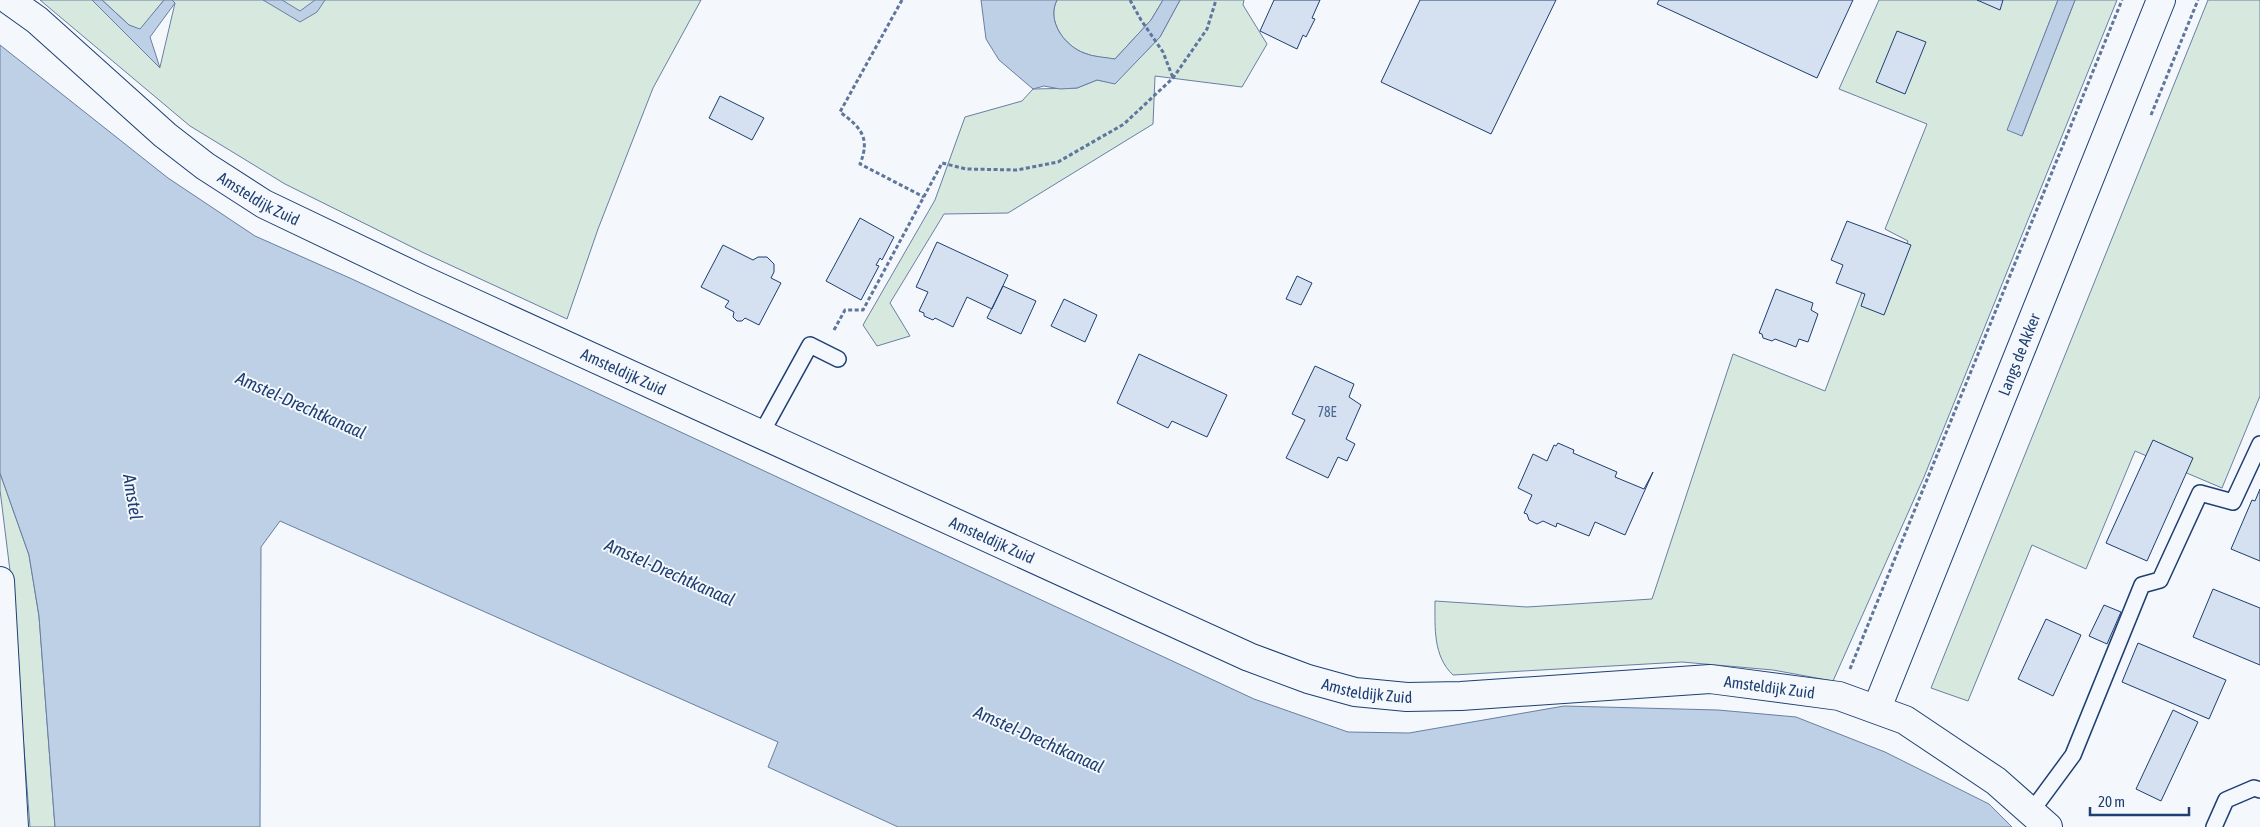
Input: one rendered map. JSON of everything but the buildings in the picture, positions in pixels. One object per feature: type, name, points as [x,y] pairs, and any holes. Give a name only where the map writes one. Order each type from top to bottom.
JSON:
[{"type":"street","name":"Amsteldijk Zuid","points":[[9,0],[37,20],[172,140],[205,166],[264,204],[432,284],[1249,657],[1308,679],[1355,692],[1407,696],[1462,696],[1710,679],[1839,696],[1877,708],[1905,720],[1996,781],[2040,820]]},
{"type":"street","name":"Langs de Akker","points":[[1877,708],[2161,0]]},
{"type":"street","points":[[0,581],[14,827]]},
{"type":"lane","points":[[761,434],[810,344],[838,359]]},
{"type":"lane","points":[[2040,820],[2074,755],[2142,585],[2160,580],[2200,493],[2233,502],[2259,451]]},
{"type":"lane","points":[[2214,827],[2226,800],[2254,788],[2260,790]]},
{"type":"path","points":[[902,0],[840,112],[860,126],[866,151],[860,164],[924,197]]},
{"type":"path","points":[[1130,0],[1163,52],[1173,78]]},
{"type":"path","points":[[822,351],[845,310],[863,310],[942,163],[966,169],[1017,170],[1058,162],[1124,124],[1173,78],[1207,29],[1216,0]]},
{"type":"path","points":[[1839,696],[2122,0]]},
{"type":"shaded area","points":[[40,0],[92,0],[160,67],[175,3],[172,0],[701,0],[653,88],[598,229],[567,319],[422,252],[285,184],[190,126]]},
{"type":"shaded area","points":[[102,0],[164,0],[140,30],[129,25]]},
{"type":"shaded area","points":[[1057,0],[1163,0],[1151,20],[1115,59],[1084,53],[1077,50],[1064,39],[1059,32],[1054,16]]},
{"type":"shaded area","points":[[1180,0],[1244,0],[1243,5],[1267,44],[1242,87],[1155,76],[1153,124],[1008,213],[944,214],[890,303],[910,336],[877,346],[863,325],[935,200],[965,117],[1022,101],[1033,89],[1077,88],[1097,80],[1115,83],[1160,37]]},
{"type":"shaded area","points":[[1879,0],[2058,0],[2008,129],[2022,136],[2075,0],[2117,0],[1924,477],[1833,681],[1773,670],[1682,662],[1453,675],[1442,659],[1436,641],[1435,601],[1527,607],[1652,599],[1733,354],[1825,391],[1862,292],[1882,300],[1908,241],[1885,229],[1927,124],[1839,89]]},
{"type":"shaded area","points":[[2208,0],[2260,0],[2260,396],[2222,488],[2135,451],[2086,569],[2032,545],[1968,701],[1931,688]]},
{"type":"shaded area","points":[[0,473],[29,555],[39,616],[55,827],[30,827],[11,579],[0,490]]},
{"type":"water","points":[[92,0],[102,0],[129,25],[140,29],[164,0],[172,0],[175,3],[150,37],[160,68]]},
{"type":"water","points":[[263,0],[282,0],[300,11],[315,0],[325,0],[317,12],[300,22]]},
{"type":"water","points":[[981,0],[1057,0],[1054,16],[1059,32],[1064,39],[1077,50],[1084,53],[1115,59],[1151,20],[1163,0],[1180,0],[1160,37],[1115,84],[1097,80],[1077,88],[1060,89],[1044,86],[1033,89],[999,60],[986,39]]},
{"type":"water","points":[[2058,0],[2075,0],[2022,136],[2007,130]]},
{"type":"water","points":[[0,45],[168,178],[255,236],[352,279],[1254,699],[1348,732],[1409,733],[1564,706],[1718,710],[1796,717],[1885,752],[1989,804],[2012,827],[898,827],[768,767],[778,742],[280,521],[261,547],[260,827],[55,827],[39,616],[29,555],[0,473]]},
{"type":"water label","name":"Amstel-Drechtkanaal","points":[[301,405]]},
{"type":"water label","name":"Amstel","points":[[133,497]]},
{"type":"water label","name":"Amstel-Drechtkanaal","points":[[670,572]]},
{"type":"water label","name":"Amstel-Drechtkanaal","points":[[1039,739]]}]
